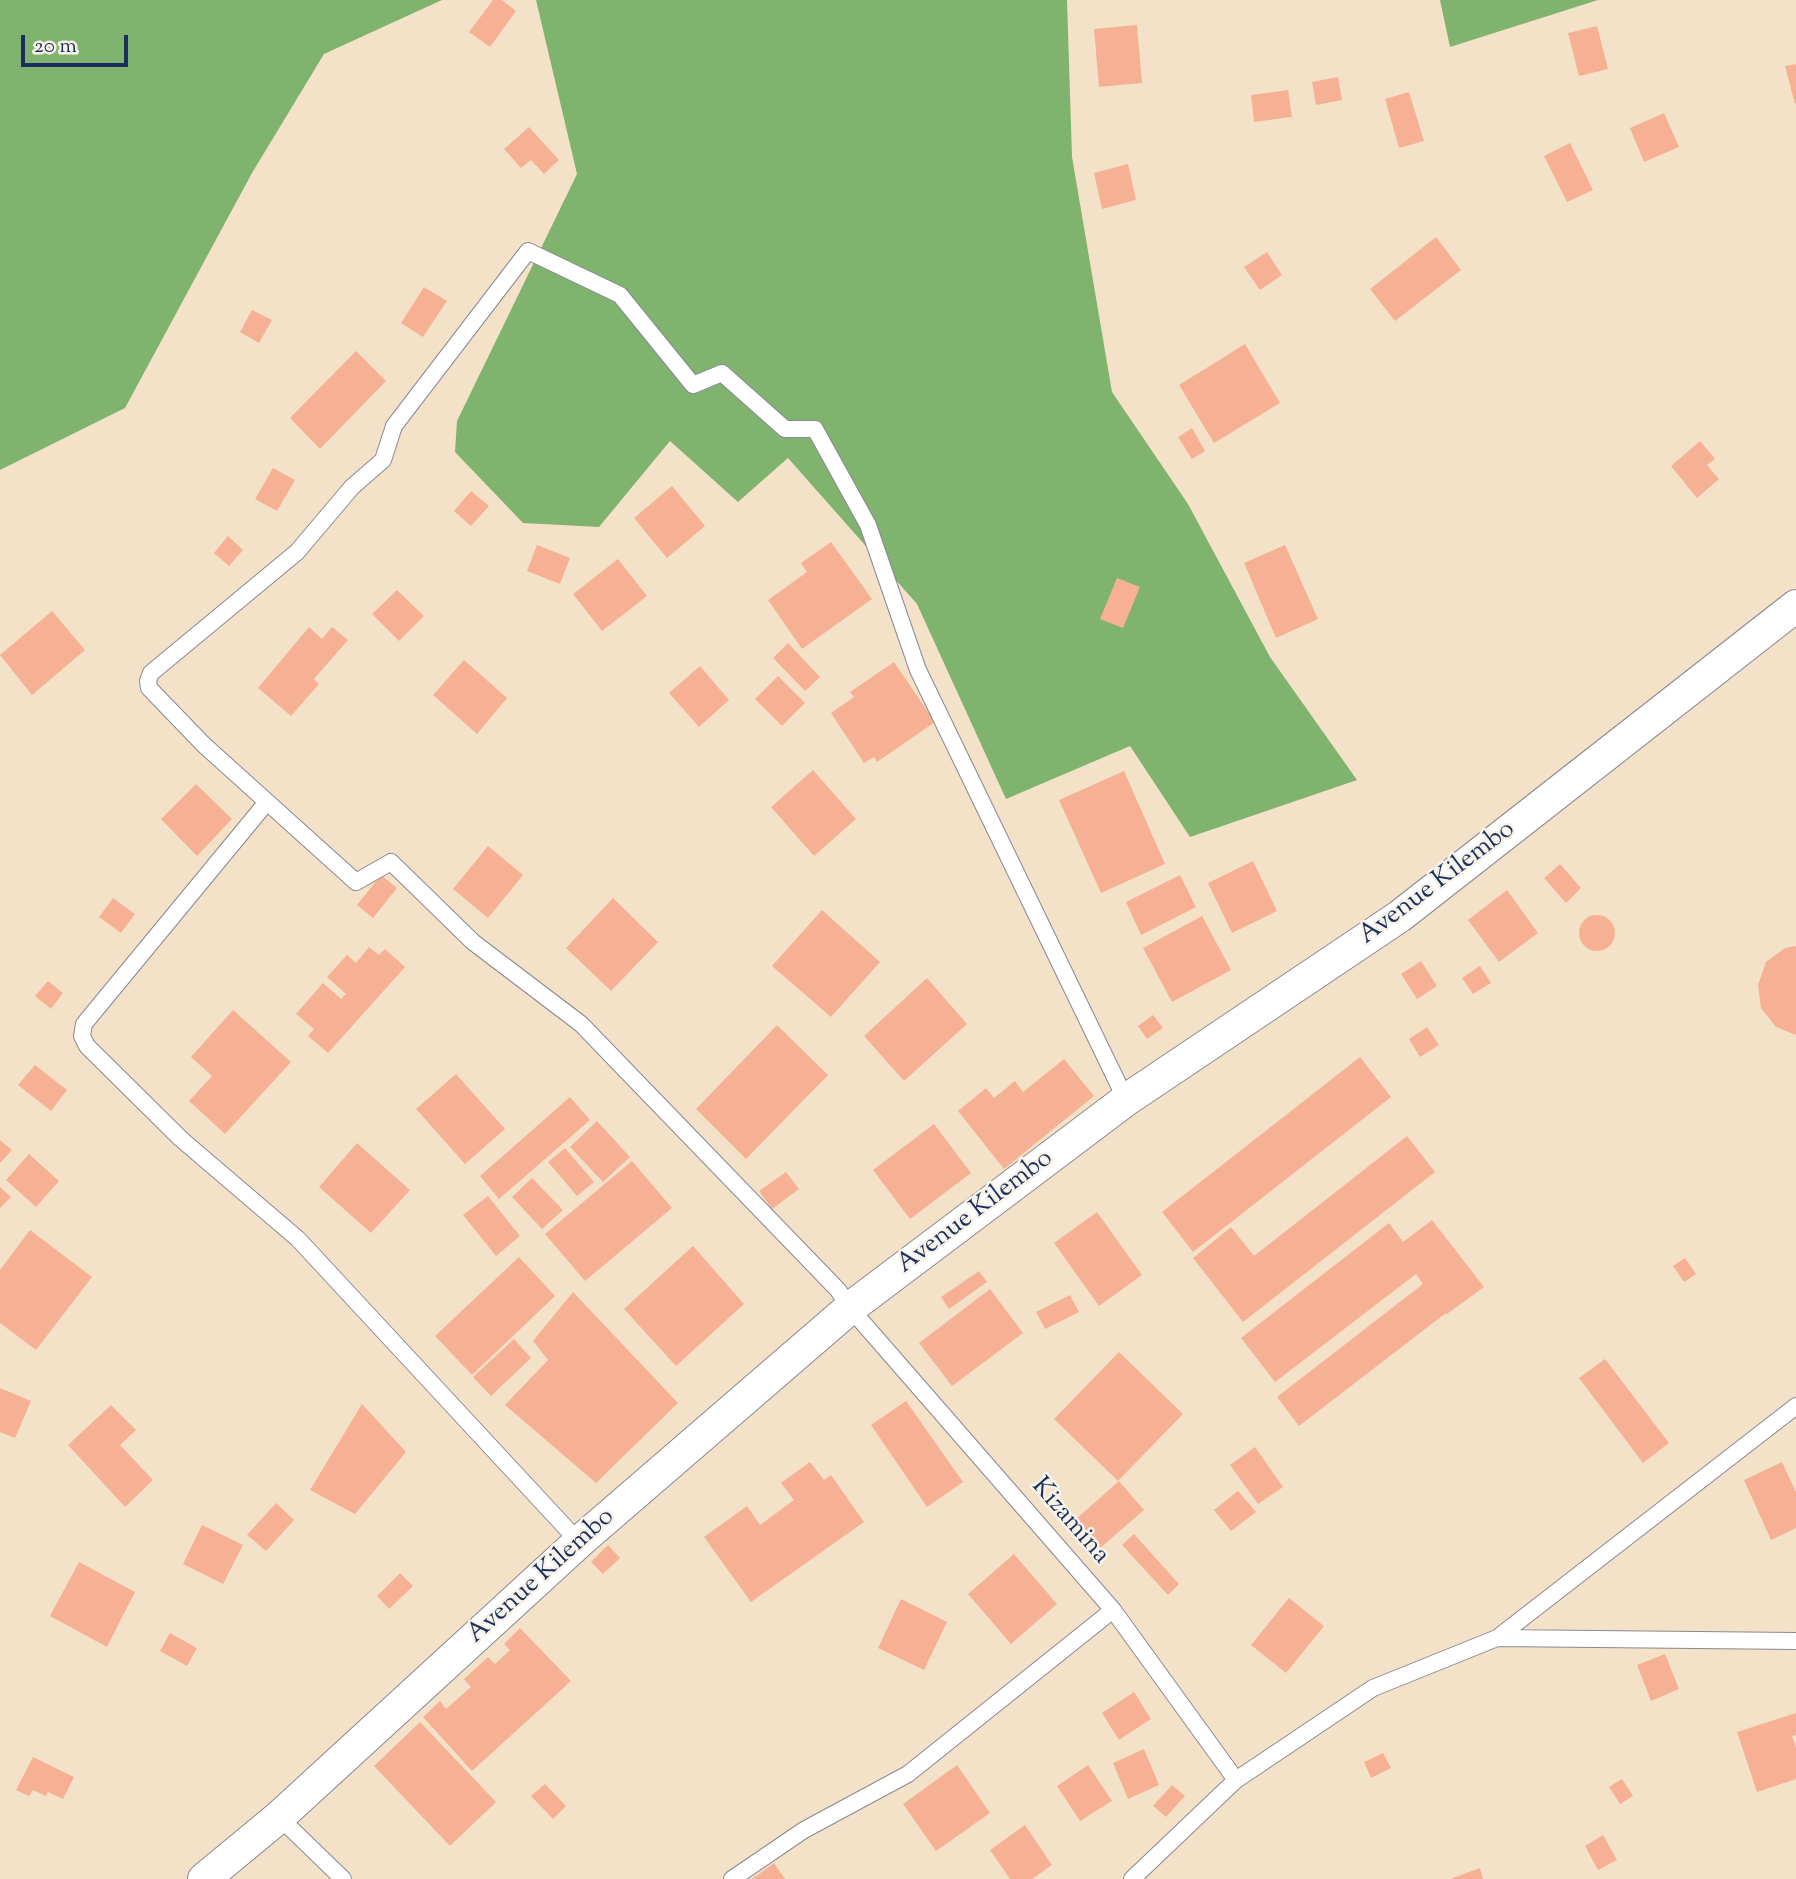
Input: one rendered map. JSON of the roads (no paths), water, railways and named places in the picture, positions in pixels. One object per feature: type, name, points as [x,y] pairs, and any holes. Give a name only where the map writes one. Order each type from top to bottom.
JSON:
[{"type":"street","name":"Avenue Kilembo","points":[[204,1879],[279,1817],[579,1542],[850,1308],[1126,1100],[1400,916],[1796,606]]},
{"type":"lane","points":[[579,1542],[298,1239],[181,1139],[87,1046],[82,1035],[84,1024],[267,802],[204,745],[149,688],[151,674],[297,552],[352,487],[383,460],[394,426],[528,251],[620,295],[693,386],[722,373],[785,429],[815,429],[868,525],[918,670],[1126,1100]]},
{"type":"lane","name":"Kizamina","points":[[267,802],[356,882],[391,862],[473,942],[581,1024],[838,1290],[850,1308],[1113,1610],[1236,1780]]},
{"type":"lane","points":[[1132,1879],[1236,1780],[1373,1688],[1497,1638],[1796,1406]]},
{"type":"lane","points":[[732,1879],[804,1830],[908,1774],[1113,1610]]},
{"type":"lane","points":[[1497,1638],[1796,1641]]},
{"type":"lane","points":[[279,1817],[342,1879]]}]
